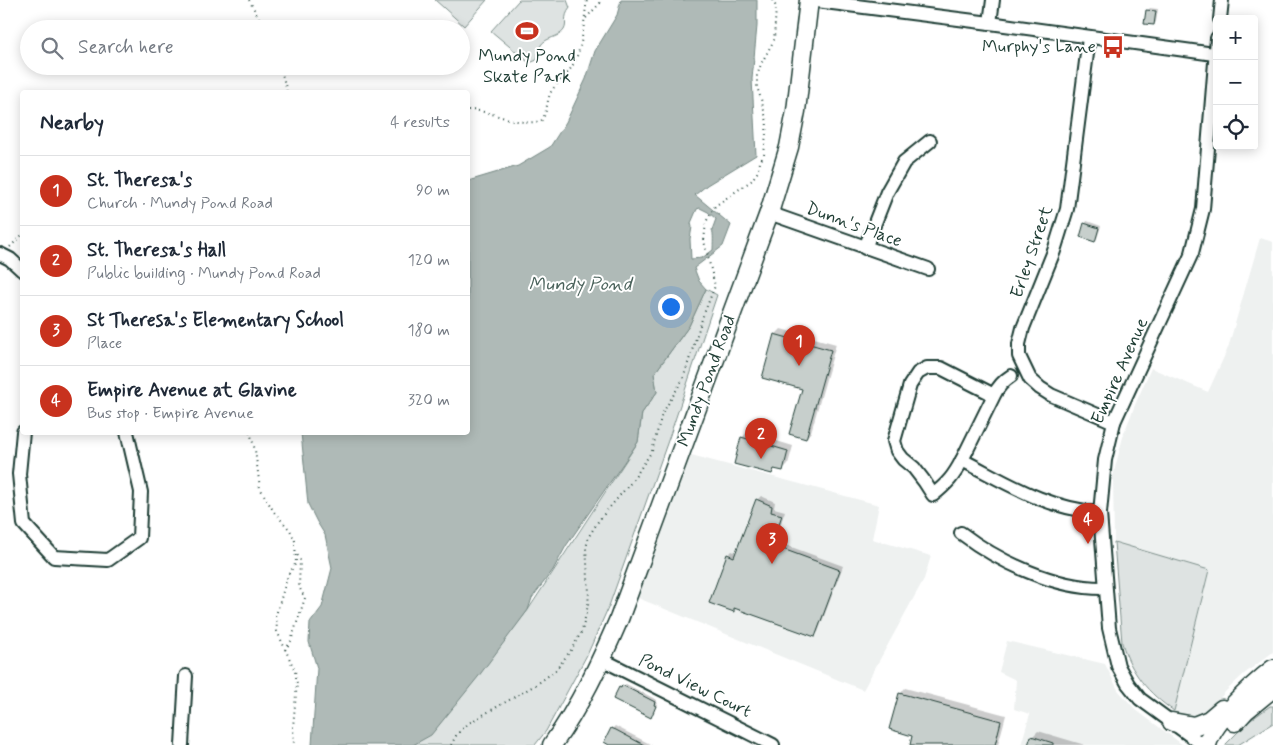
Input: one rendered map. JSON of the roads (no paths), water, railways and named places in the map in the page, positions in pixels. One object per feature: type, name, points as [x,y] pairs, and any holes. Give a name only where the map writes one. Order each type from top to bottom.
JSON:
[{"type":"street","points":[[809,0],[1213,54]]},
{"type":"street","name":"Mundy Pond Road","points":[[555,744],[576,708],[619,619],[769,213],[789,147],[796,111],[809,0]]},
{"type":"street","points":[[990,23],[993,0]]},
{"type":"street","points":[[1220,15],[1222,0]]},
{"type":"street","name":"Erley Street","points":[[1089,38],[1067,209],[1054,251],[1023,328],[1019,344],[1020,356],[1030,379],[1040,388],[1051,395],[1114,422]]},
{"type":"street","name":"Empire Avenue","points":[[1203,745],[1140,699],[1122,676],[1114,653],[1105,588],[1100,513],[1104,460],[1114,422],[1175,292],[1198,234],[1204,193],[1214,60]]},
{"type":"street","points":[[865,248],[888,192],[904,162],[930,141]]},
{"type":"street","name":"Dunn's Place","points":[[769,213],[928,270]]},
{"type":"street","points":[[5,250],[10,259],[20,268]]},
{"type":"street","points":[[994,395],[941,368],[927,368],[918,373],[910,385],[894,442],[900,455],[924,481],[933,495],[950,481],[994,395],[1001,384],[1011,376]]},
{"type":"street","points":[[23,435],[19,474],[24,524],[54,557],[108,560],[139,538],[141,492],[128,435]]},
{"type":"street","points":[[962,460],[1038,499],[1056,506],[1100,513]]},
{"type":"street","points":[[961,533],[998,558],[1030,573],[1090,588],[1105,588]]},
{"type":"street","name":"Pond View Court","points":[[601,659],[773,745]]},
{"type":"street","points":[[182,745],[186,676]]},
{"type":"street","points":[[1172,722],[1194,726],[1201,724],[1218,712],[1240,691],[1267,681]]},
{"type":"street","points":[[1208,745],[1209,736],[1218,724],[1267,681]]},
{"type":"street","points":[[1212,745],[1246,710],[1267,681]]},
{"type":"water","name":"Mundy Pond","points":[[621,0],[757,0],[757,26],[752,79],[756,155],[707,185],[695,195],[731,225],[723,246],[694,268],[699,281],[706,289],[689,326],[654,374],[657,392],[642,413],[638,442],[566,546],[553,570],[532,598],[528,610],[478,677],[431,735],[413,745],[312,745],[317,668],[309,642],[310,623],[322,607],[332,568],[325,535],[308,504],[301,435],[470,435],[470,180],[518,166],[550,147],[566,122],[586,79],[595,51],[617,15]],"holes":[[[700,208],[708,212],[716,219],[712,230],[713,250],[702,258],[691,259],[691,223],[697,209]]]},
{"type":"place","name":"Mundy Pond Skate Park","points":[[527,31]]},
{"type":"place","name":"Murphy's Lane","points":[[1113,47]]},
{"type":"place","name":"St. Theresa's","points":[[799,366]]},
{"type":"place","name":"St. Theresa's Hall","points":[[761,459]]},
{"type":"place","name":"Empire Avenue at Glavine","points":[[1088,544]]},
{"type":"place","name":"St Theresa's Elementary School","points":[[772,564]]}]
